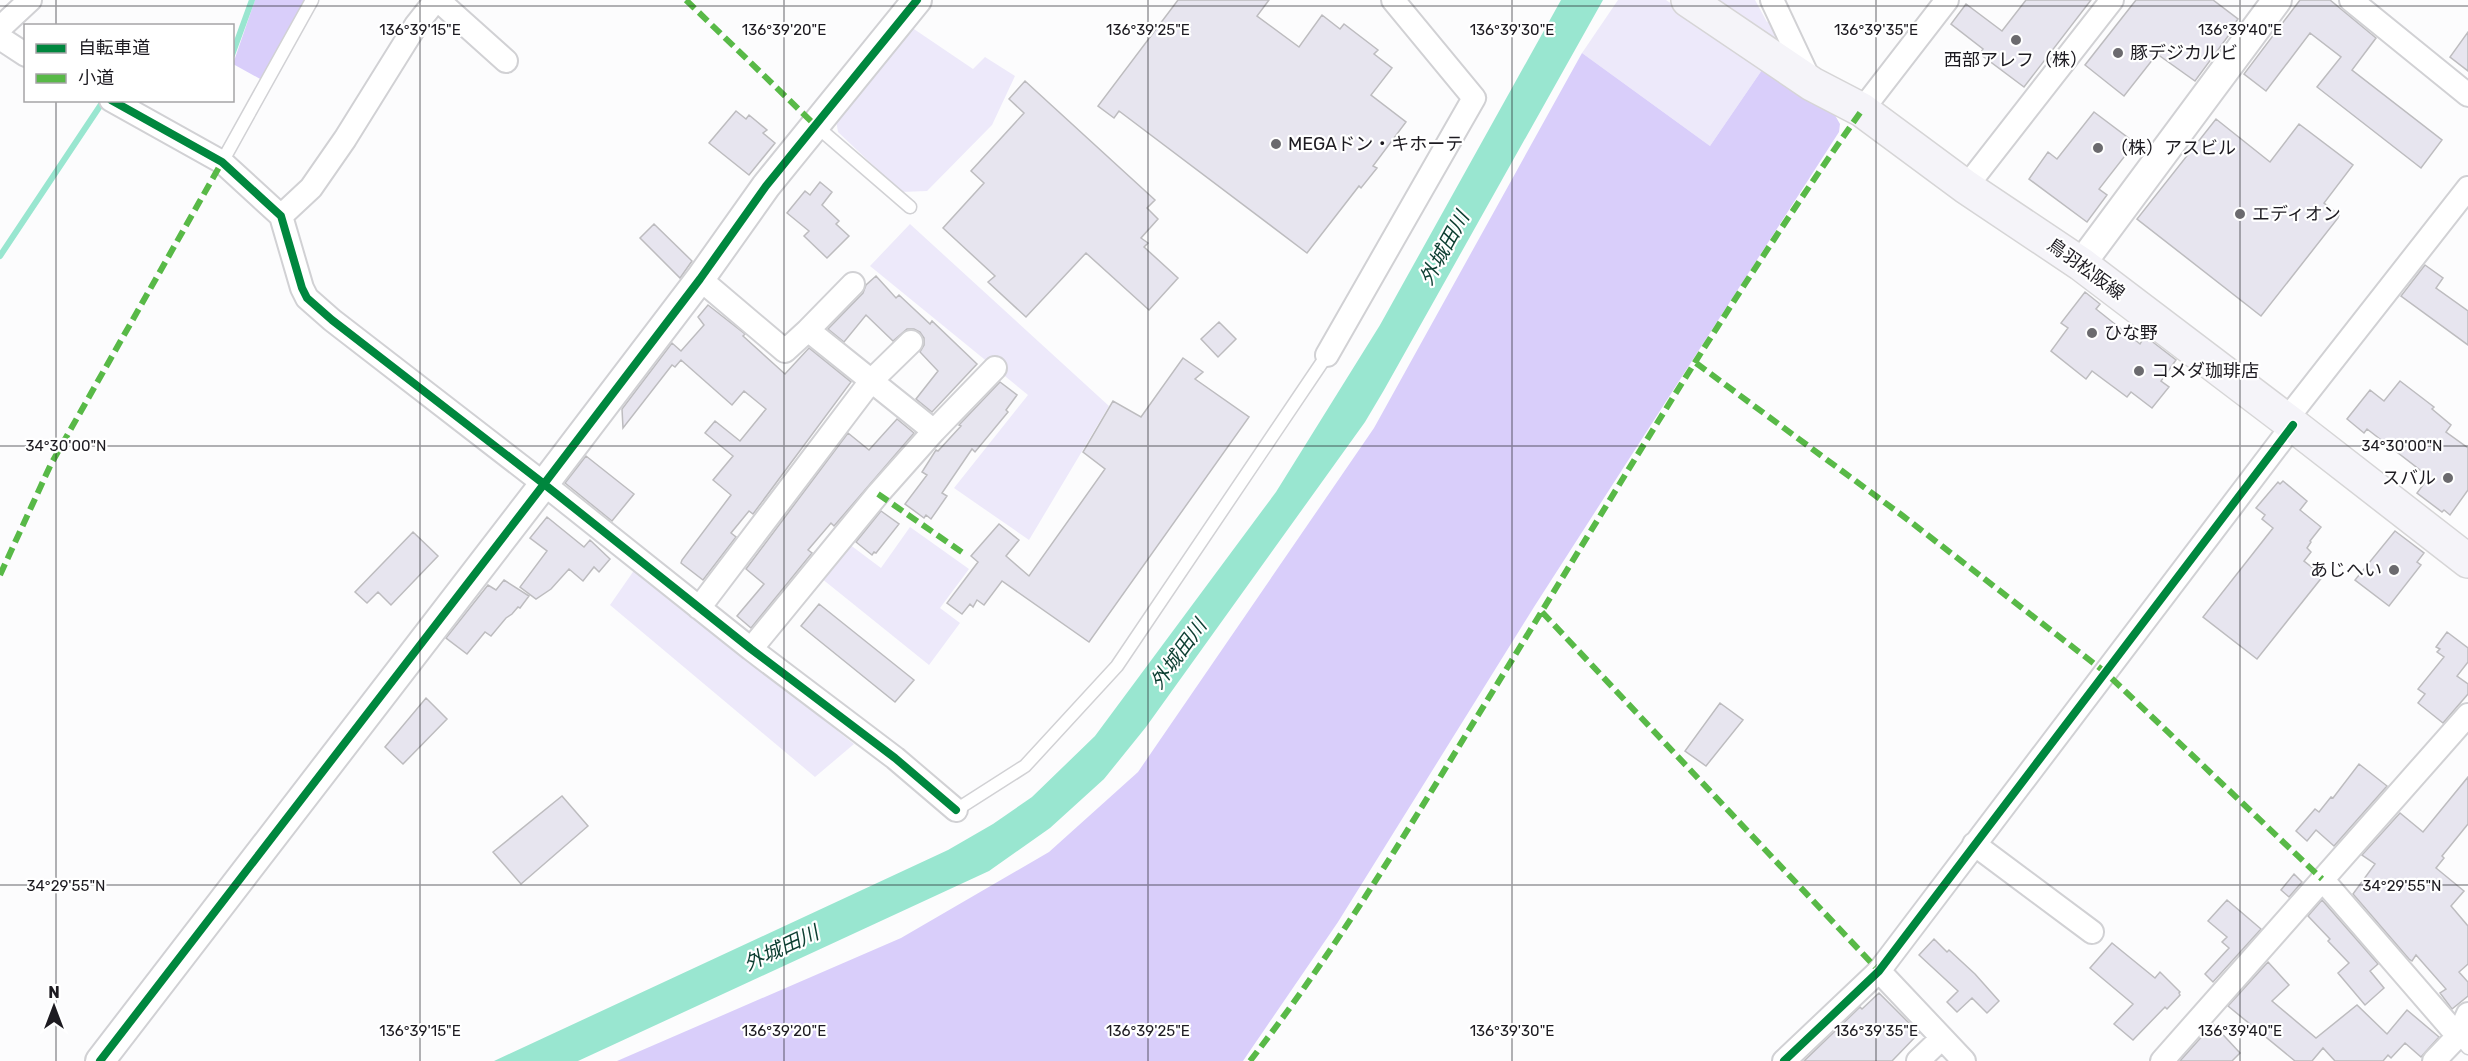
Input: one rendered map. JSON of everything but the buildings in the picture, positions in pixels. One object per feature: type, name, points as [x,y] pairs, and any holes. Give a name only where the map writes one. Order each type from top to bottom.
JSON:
[{"type":"main road","name":"鳥羽松阪線","points":[[1688,0],[1812,84],[1862,110],[1966,187],[2081,264],[2290,422],[2468,561]]},
{"type":"street","points":[[0,28],[30,0]]},
{"type":"street","points":[[281,216],[310,188],[350,130],[416,25],[437,0],[506,61]]},
{"type":"street","points":[[100,1061],[544,484],[700,279],[766,186],[916,0]]},
{"type":"street","points":[[1327,355],[1474,98],[1393,0]]},
{"type":"street","points":[[1862,110],[1947,0]]},
{"type":"street","points":[[1966,187],[2112,0]]},
{"type":"street","points":[[2081,264],[2276,0]]},
{"type":"street","points":[[2351,0],[2468,95]]},
{"type":"street","points":[[1779,4],[1812,84]]},
{"type":"street","points":[[0,38],[24,54]]},
{"type":"street","points":[[113,102],[222,162],[281,216],[307,298],[385,363],[544,484],[751,649],[895,758],[956,810]]},
{"type":"street","points":[[1784,1061],[1879,971],[2468,188]]},
{"type":"street","points":[[700,279],[785,351],[853,284]]},
{"type":"street","points":[[808,330],[934,431]]},
{"type":"street","points":[[699,608],[871,381],[911,342]]},
{"type":"street","points":[[751,649],[878,494],[994,368]]},
{"type":"street","points":[[2162,1061],[2468,715]]},
{"type":"street","points":[[1974,844],[2092,932]]},
{"type":"street","points":[[2322,879],[2463,1042]]},
{"type":"street","points":[[1879,971],[1964,1061]]},
{"type":"street","points":[[2434,1061],[2463,1042],[2468,1014]]},
{"type":"street","points":[[1918,1061],[1942,1038]]},
{"type":"lane","points":[[222,162],[312,0]]},
{"type":"lane","points":[[815,125],[910,207]]},
{"type":"lane","points":[[956,810],[1025,766],[1117,666],[1327,355]]},
{"type":"shaded area","points":[[255,0],[307,0],[262,80],[234,65]]},
{"type":"shaded area","points":[[1618,0],[1666,0],[1764,67],[1710,146],[1582,53]]},
{"type":"shaded area","points":[[1709,0],[1755,0],[1767,22],[1775,18],[1793,55]]},
{"type":"shaded area","points":[[908,25],[973,69],[985,57],[1015,76],[992,125],[927,191],[901,192],[838,132],[835,114]]},
{"type":"shaded area","points":[[1582,53],[1710,146],[1764,67],[1832,110],[1840,124],[1839,132],[1534,607],[1338,922],[1243,1061],[617,1061],[901,938],[1049,852],[1138,772],[1374,428]]},
{"type":"shaded area","points":[[910,224],[1109,406],[1029,540],[954,488],[1028,395],[870,266]]},
{"type":"shaded area","points":[[910,527],[969,569],[940,608],[960,623],[929,665],[821,578],[849,544],[881,568]]},
{"type":"shaded area","points":[[635,569],[854,744],[815,777],[610,605]]},
{"type":"water","name":"外城田川","points":[[1561,0],[1603,0],[1384,390],[1365,422],[1146,727],[1104,779],[1050,828],[989,871],[578,1061],[494,1061],[948,850],[993,824],[1032,797],[1095,736],[1276,492],[1380,325]]},
{"type":"waterway","points":[[234,50],[252,0]]},
{"type":"waterway","points":[[0,256],[103,102]]},
{"type":"marked path","points":[[686,0],[815,125]]},
{"type":"marked path","points":[[1250,1061],[1311,978],[1367,894],[1712,336],[1862,110]]},
{"type":"marked path","points":[[0,575],[51,464],[222,162]]},
{"type":"marked path","points":[[1696,363],[1903,516],[2105,672],[2322,879]]},
{"type":"marked path","points":[[878,494],[966,555]]},
{"type":"marked path","points":[[1542,612],[1879,971]]},
{"type":"cycle path","points":[[100,1061],[544,484],[700,279],[766,186],[917,0]]},
{"type":"cycle path","points":[[115,102],[222,162],[281,216],[302,288],[307,298],[332,320],[544,484],[751,649],[895,758],[956,810]]},
{"type":"cycle path","points":[[1784,1061],[1879,971],[2293,425]]},
{"type":"place","name":"西部アレフ（株）","points":[[2016,40]]},
{"type":"place","name":"豚デジカルビ","points":[[2118,53]]},
{"type":"place","name":"MEGAドン・キホーテ","points":[[1276,144]]},
{"type":"place","name":"（株）アスビル","points":[[2098,148]]},
{"type":"place","name":"エディオン","points":[[2240,214]]},
{"type":"place","name":"ひな野","points":[[2092,333]]},
{"type":"place","name":"コメダ珈琲店","points":[[2139,371]]},
{"type":"place","name":"スバル","points":[[2448,478]]},
{"type":"place","name":"あじへい","points":[[2394,570]]}]
